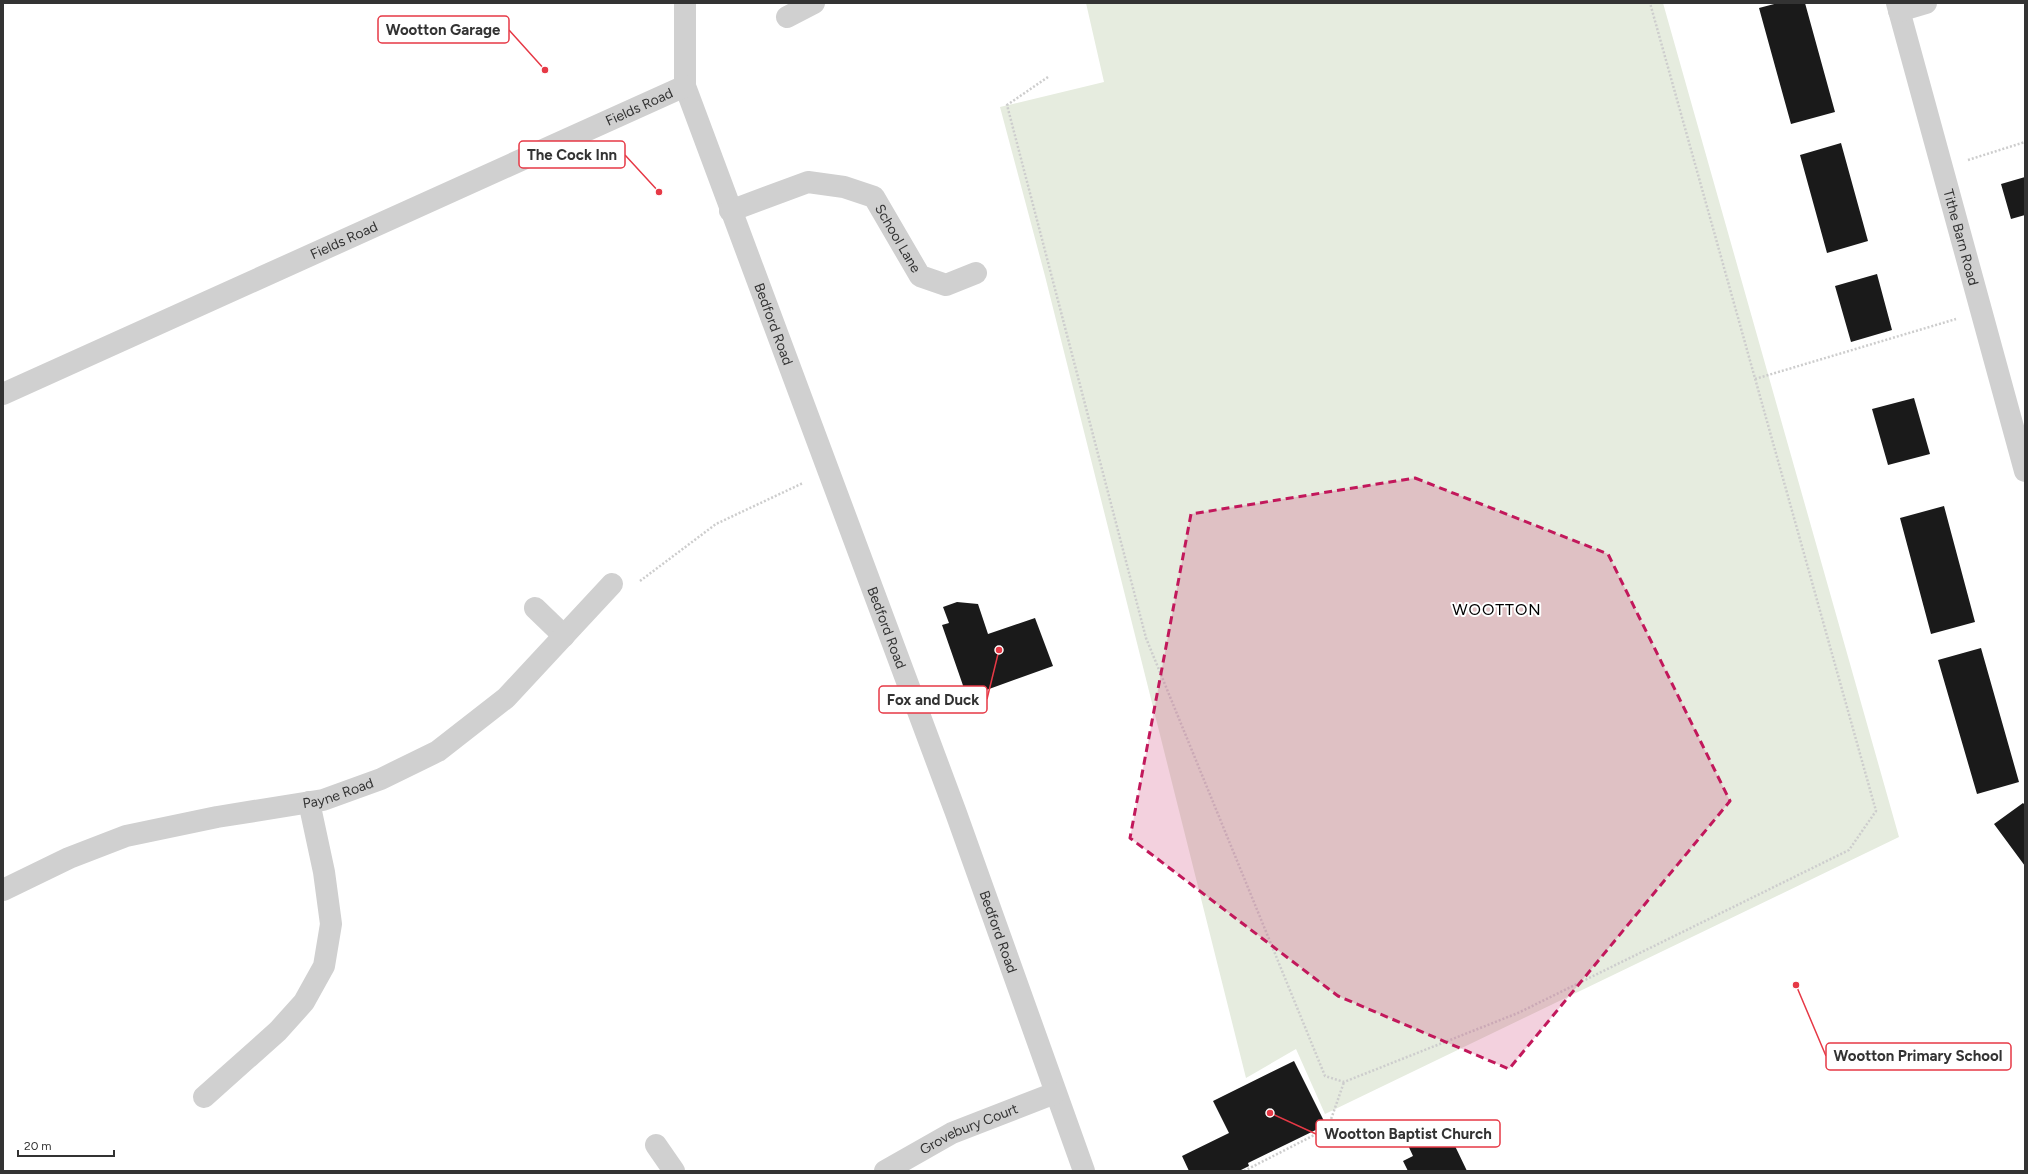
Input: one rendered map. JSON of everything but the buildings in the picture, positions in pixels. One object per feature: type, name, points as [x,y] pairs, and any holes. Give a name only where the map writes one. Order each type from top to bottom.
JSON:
[{"type":"street","name":"Bedford Road","points":[[685,3],[685,86],[730,211],[829,470],[956,813],[1055,1094],[1084,1171]]},
{"type":"street","points":[[787,17],[814,3]]},
{"type":"street","points":[[1898,7],[1926,3]]},
{"type":"street","name":"Tithe Barn Road","points":[[1898,7],[2025,471]]},
{"type":"street","name":"Fields Road","points":[[3,394],[685,86]]},
{"type":"street","name":"School Lane","points":[[730,211],[808,182],[844,187],[874,197],[920,276],[946,285],[976,273]]},
{"type":"street","name":"Payne Road","points":[[3,890],[69,858],[126,836],[217,817],[323,800],[381,779],[438,751],[506,698],[612,584]]},
{"type":"street","points":[[535,608],[564,636]]},
{"type":"street","points":[[204,1097],[278,1031],[304,1002],[324,966],[331,924],[324,872],[309,802]]},
{"type":"street","name":"Grovebury Court","points":[[884,1171],[952,1133],[1055,1094]]},
{"type":"street","points":[[656,1145],[674,1171]]},
{"type":"path","points":[[1048,77],[1007,105],[1146,638],[1325,1076],[1344,1082],[1518,1013],[1849,850],[1876,811],[1650,3]]},
{"type":"path","points":[[1942,168],[2025,142]]},
{"type":"path","points":[[1755,379],[1981,311]]},
{"type":"path","points":[[612,584],[634,585],[716,524],[829,470]]},
{"type":"path","points":[[1244,1171],[1328,1128],[1344,1082]]},
{"type":"highlighted area","points":[[1415,478],[1608,554],[1730,801],[1509,1069],[1338,996],[1130,838],[1191,514]]},
{"type":"shaded area","points":[[1086,3],[1663,3],[1899,837],[1325,1114],[1296,1049],[1246,1078],[1045,276],[1000,107],[1104,82]]},
{"type":"place","name":"Wootton Garage","points":[[545,70]]},
{"type":"place","name":"The Cock Inn","points":[[659,192]]},
{"type":"place","name":"Fox and Duck","points":[[999,650]]},
{"type":"place","name":"Wootton Primary School","points":[[1796,985]]},
{"type":"place","name":"Wootton Baptist Church","points":[[1270,1113]]},
{"type":"district","name":"WOOTTON","points":[[1497,609]]}]
